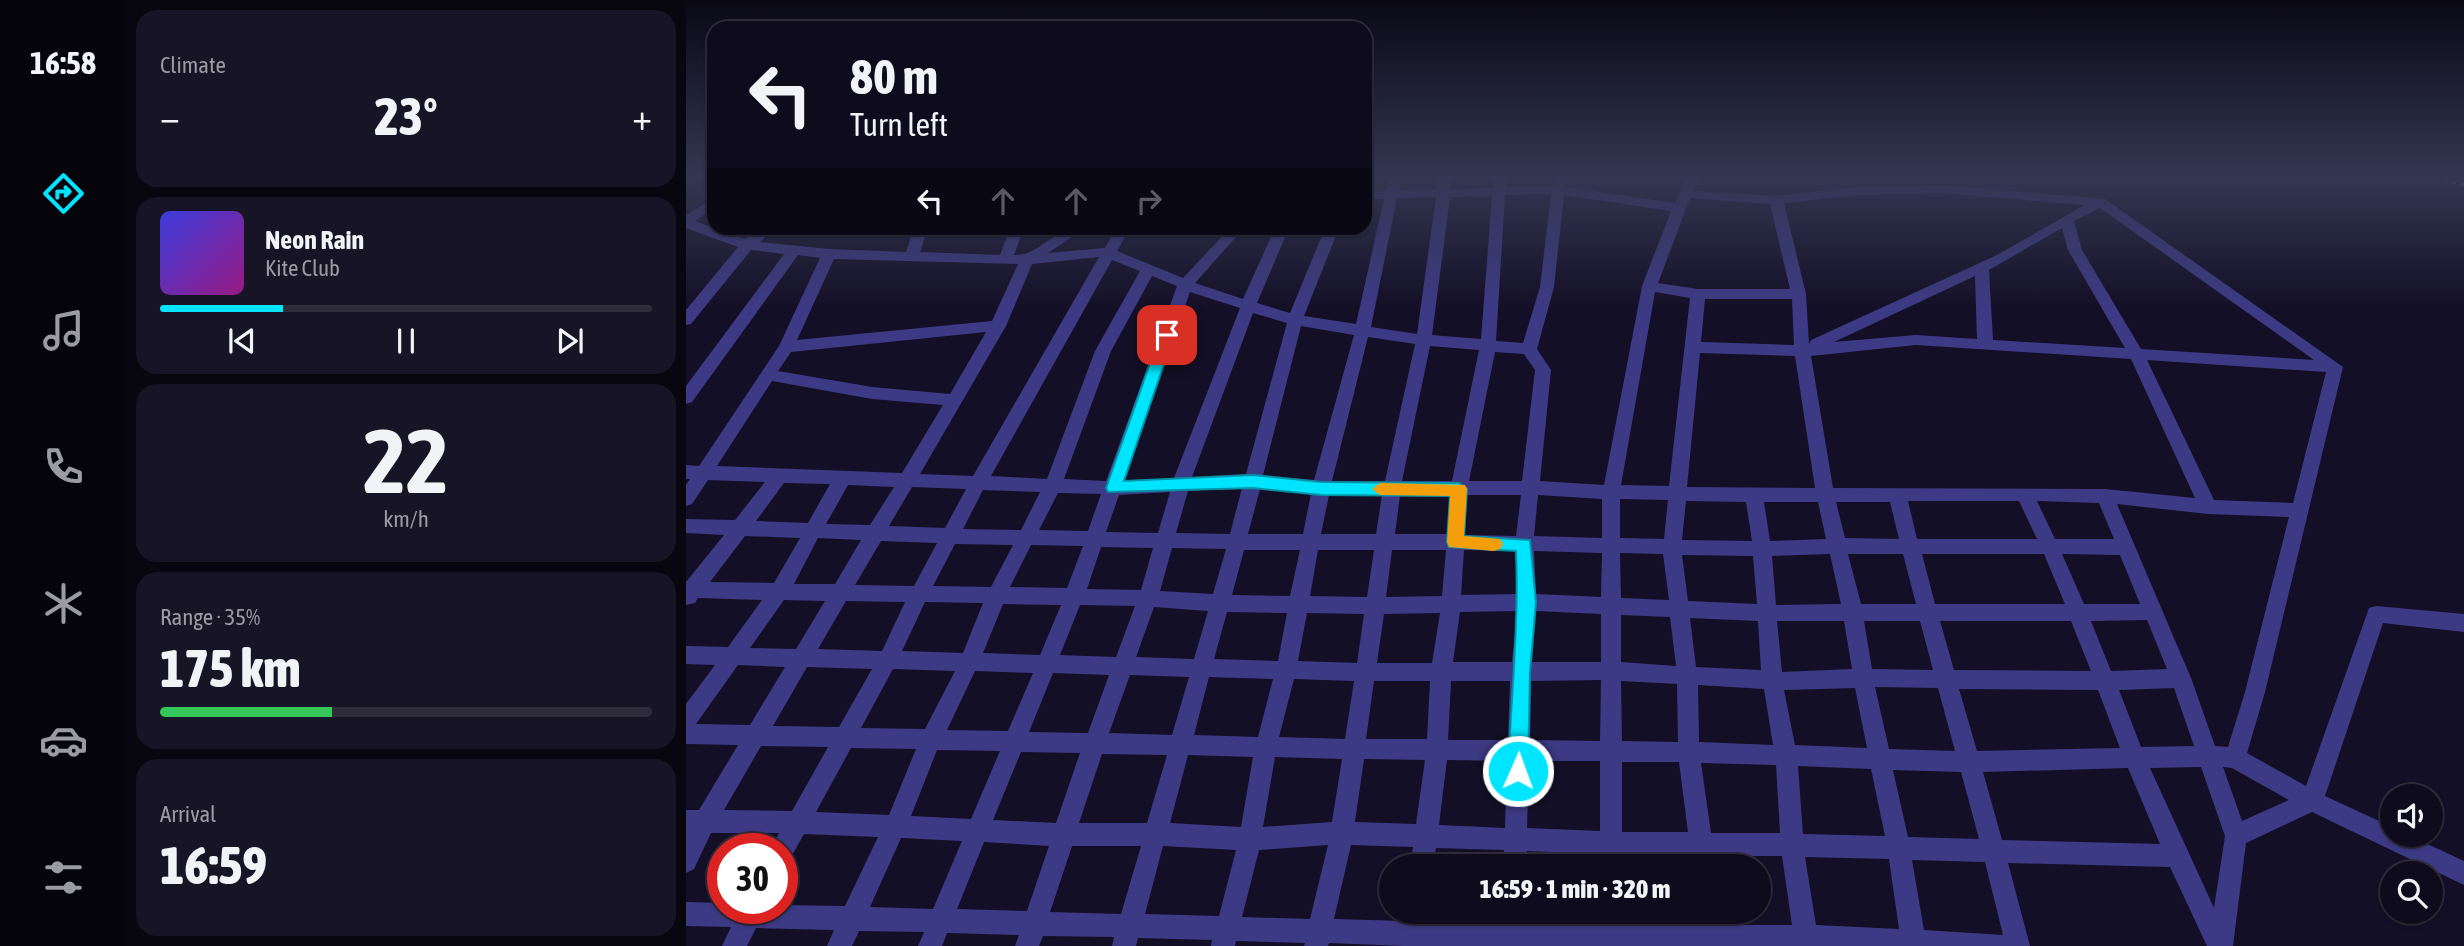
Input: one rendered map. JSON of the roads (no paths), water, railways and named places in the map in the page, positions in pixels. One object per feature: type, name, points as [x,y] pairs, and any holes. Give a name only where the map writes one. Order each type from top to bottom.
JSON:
[{"type":"street","points":[[686,222],[707,230]]},
{"type":"street","points":[[1225,938],[1250,838],[1266,747],[1300,604],[1321,488],[1362,332],[1386,222]]},
{"type":"street","points":[[1317,939],[1342,833],[1392,489],[1430,309],[1441,222]]},
{"type":"street","points":[[1423,854],[1437,750],[1441,673],[1451,606],[1459,489],[1488,345],[1497,222]]},
{"type":"street","points":[[1529,349],[1547,288],[1555,222]]},
{"type":"street","points":[[1611,854],[1611,492],[1649,286],[1674,222]]},
{"type":"street","points":[[1781,222],[1799,294],[1802,351],[1825,494],[1853,612],[1863,678],[1899,849],[1913,944]]},
{"type":"street","points":[[1802,351],[1982,267],[2061,222]]},
{"type":"street","points":[[2068,222],[2075,250],[2136,354],[2208,507]]},
{"type":"street","points":[[2129,222],[2335,367]]},
{"type":"street","points":[[720,235],[747,245],[829,254],[1027,260],[1107,252],[1185,284],[1295,320],[1422,340],[1529,349]]},
{"type":"street","points":[[686,320],[747,245],[759,235]]},
{"type":"street","points":[[911,257],[919,235]]},
{"type":"street","points":[[1005,259],[1014,235]]},
{"type":"street","points":[[686,861],[696,821],[756,735],[909,479],[998,326],[1027,260],[1067,235]]},
{"type":"street","points":[[792,833],[887,661],[978,483],[1118,235]]},
{"type":"street","points":[[930,946],[1074,597],[1185,284],[1230,235]]},
{"type":"street","points":[[1030,936],[1094,744],[1148,598],[1181,484],[1248,306],[1279,235]]},
{"type":"street","points":[[1127,935],[1237,542],[1295,320],[1329,235]]},
{"type":"street","points":[[686,398],[794,250]]},
{"type":"street","points":[[686,499],[786,347],[829,254]]},
{"type":"street","points":[[1982,267],[1985,344]]},
{"type":"street","points":[[839,946],[895,827],[931,739],[970,661],[996,596],[1053,485],[1103,351],[1149,269]]},
{"type":"street","points":[[1649,286],[1698,294],[1799,294]]},
{"type":"street","points":[[1698,294],[1672,548],[1688,674],[1689,752],[1704,854]]},
{"type":"street","points":[[786,347],[998,326]]},
{"type":"street","points":[[1694,347],[1802,351],[1916,340],[2335,367]]},
{"type":"street","points":[[1515,854],[1521,672],[1527,602],[1524,545],[1543,370],[1529,349]]},
{"type":"street","points":[[2235,758],[2255,692],[2335,367]]},
{"type":"street","points":[[768,375],[872,393],[955,400]]},
{"type":"street","points":[[686,472],[1114,488],[1253,481],[1321,488],[1531,488],[1754,495],[2024,494],[2105,496],[2208,507],[2300,510]]},
{"type":"street","points":[[688,593],[781,474]]},
{"type":"street","points":[[686,721],[779,592],[843,477]]},
{"type":"street","points":[[2024,494],[2052,547],[2080,613],[2175,856],[2221,946]]},
{"type":"street","points":[[1754,495],[1762,549],[1772,679],[1786,755],[1793,845],[1807,942]]},
{"type":"street","points":[[1897,495],[1944,679],[1994,851],[2018,946]]},
{"type":"street","points":[[2105,496],[2181,678],[2236,836],[2221,946]]},
{"type":"street","points":[[686,526],[952,536],[1237,542],[1455,542],[1762,549],[1838,546],[2127,547]]},
{"type":"street","points":[[688,593],[842,592],[1376,606],[1527,602],[1767,613],[2154,612]]},
{"type":"street","points":[[2236,836],[2312,801],[2375,614],[2464,623]]},
{"type":"street","points":[[686,655],[1366,672],[1609,671],[1801,682],[1863,678],[2105,681],[2181,678]]},
{"type":"street","points":[[686,734],[1356,749],[1689,752],[1969,762],[2210,756],[2235,758],[2312,801],[2464,873]]},
{"type":"street","points":[[696,821],[797,822],[1063,835],[1156,834],[1250,838],[1342,833],[1424,838],[1516,838],[1605,854]]},
{"type":"street","points":[[1713,854],[1793,845],[2175,856]]},
{"type":"street","points":[[686,914],[707,914]]},
{"type":"street","points":[[798,916],[941,919],[1030,936],[1317,939],[1417,930],[1512,941],[1610,931],[1709,941],[2001,946]]},
{"type":"street","points":[[734,946],[745,924]]}]
